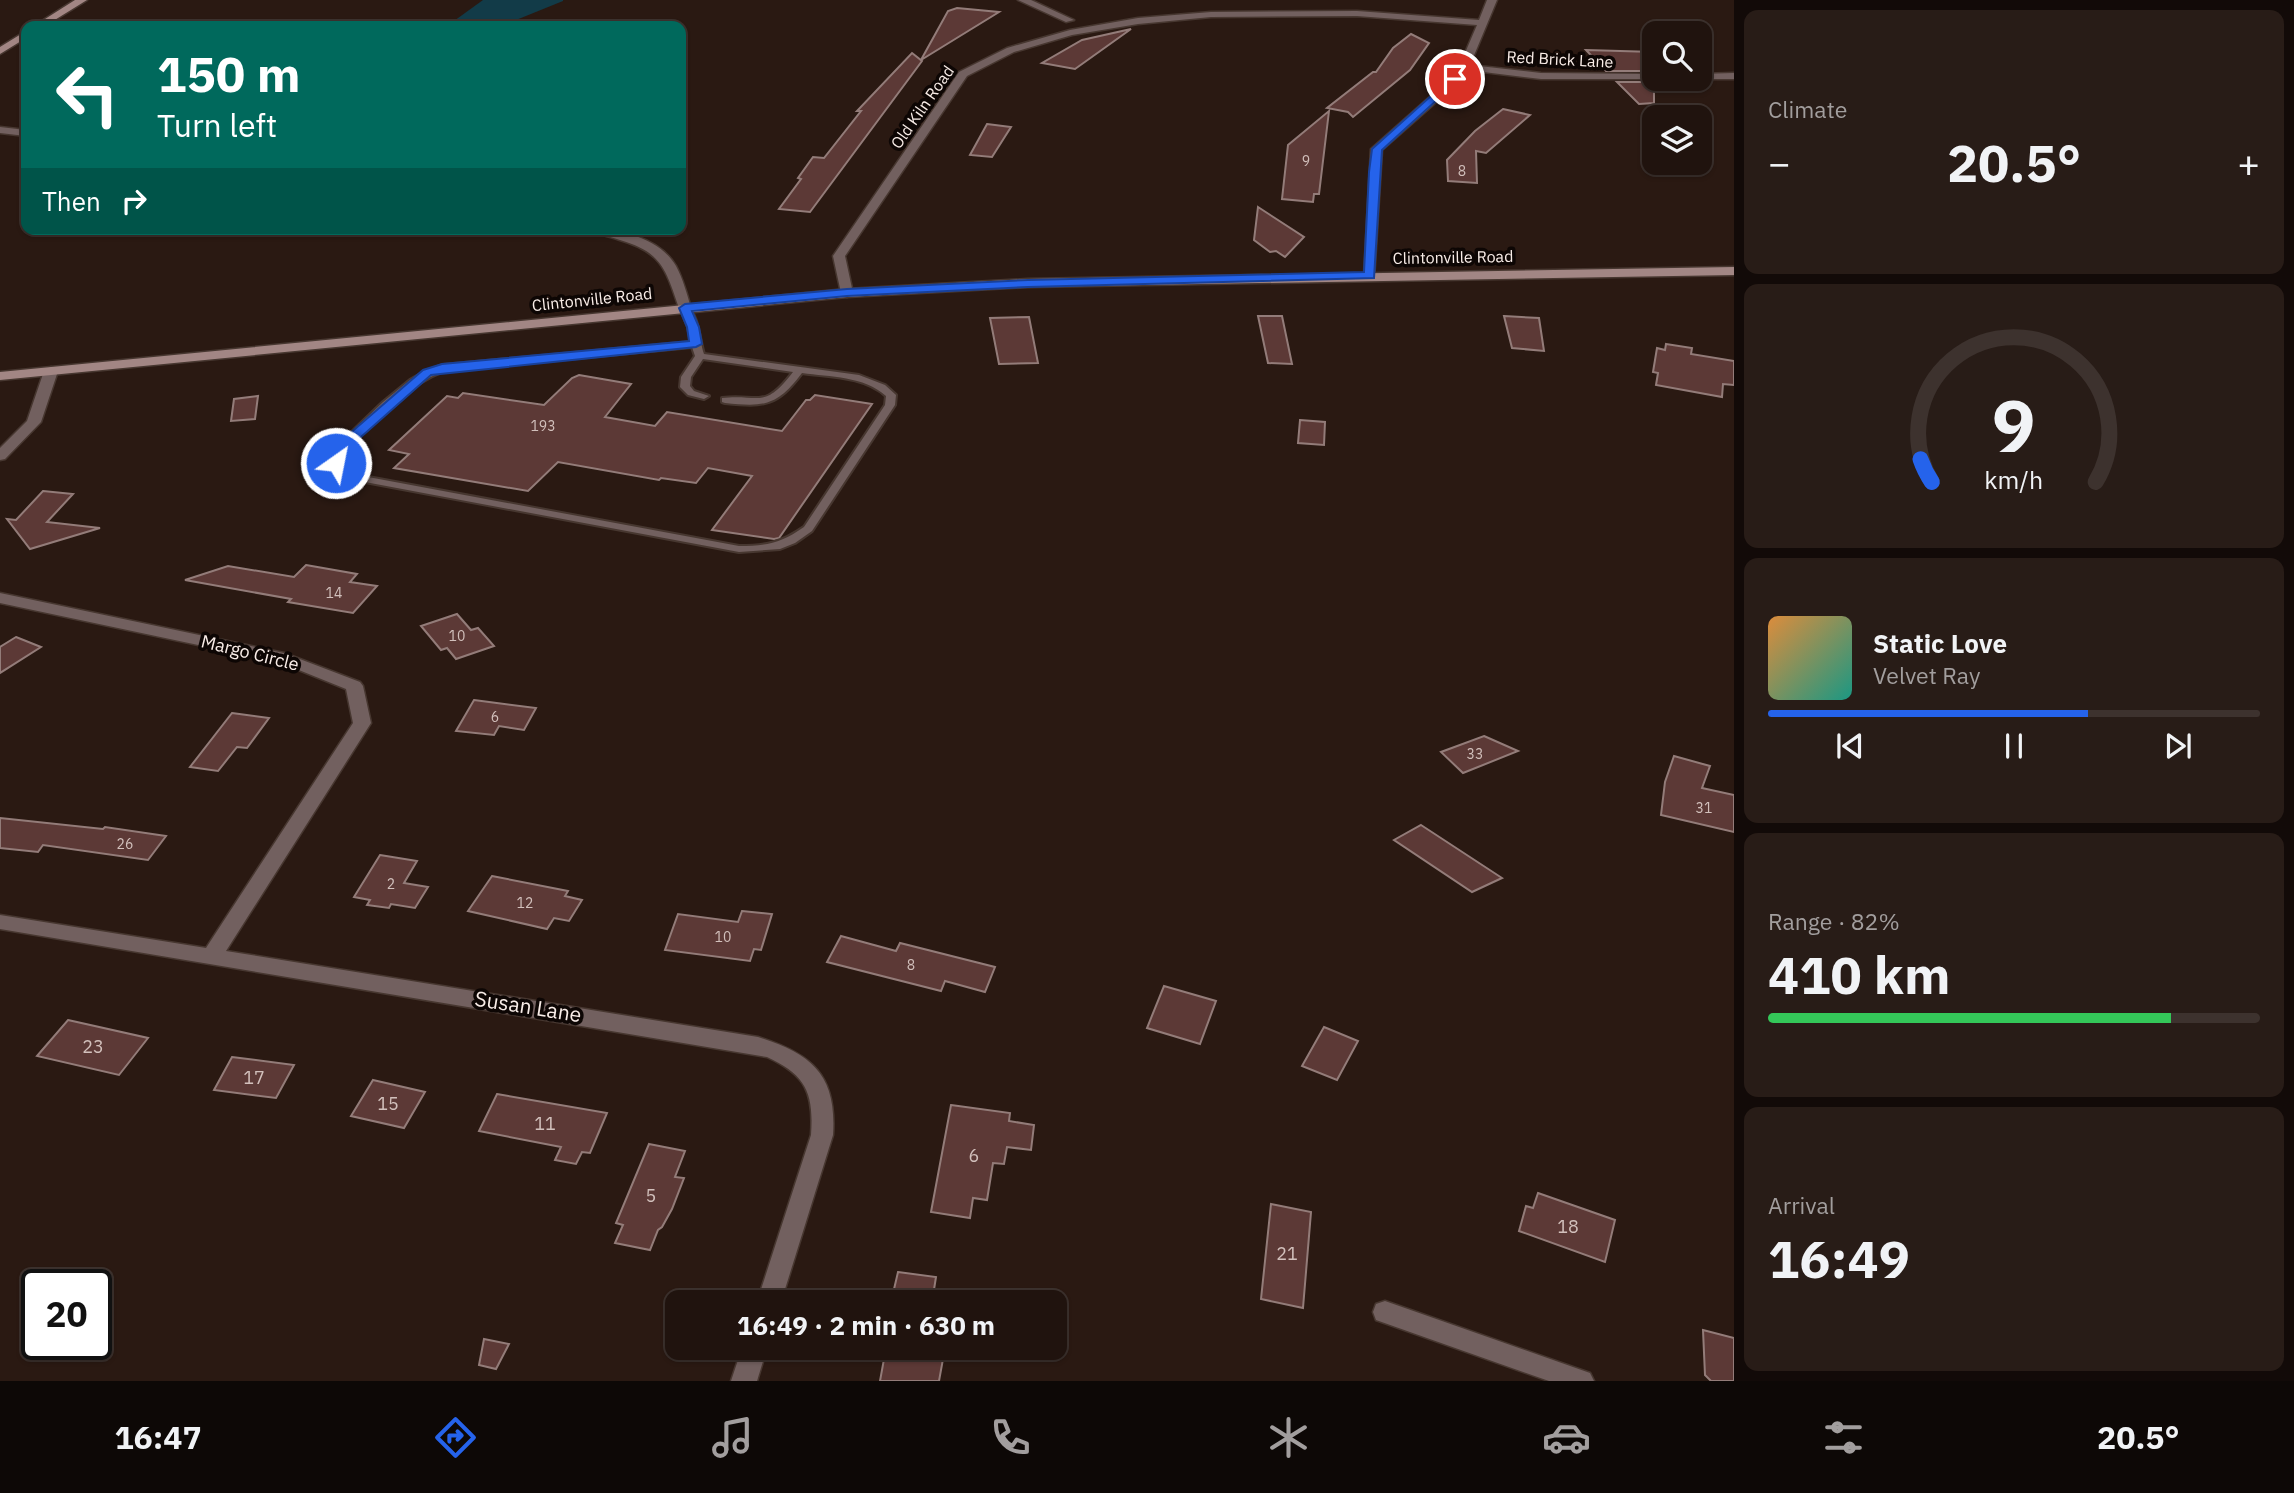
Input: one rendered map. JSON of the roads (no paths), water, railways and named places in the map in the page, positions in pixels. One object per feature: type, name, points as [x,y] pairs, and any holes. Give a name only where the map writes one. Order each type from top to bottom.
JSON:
[{"type":"main road","points":[[47,21],[82,0]]},
{"type":"main road","points":[[0,51],[21,37]]},
{"type":"main road","name":"Clintonville Road","points":[[0,376],[847,293],[1028,283],[1734,271]]},
{"type":"street","points":[[1023,0],[1069,20]]},
{"type":"street","points":[[1370,276],[1377,149],[1455,79],[1464,67],[1492,0]]},
{"type":"street","points":[[1200,3],[1302,4],[1482,23]]},
{"type":"street","points":[[1057,24],[1081,18]]},
{"type":"street","name":"Old Kiln Road","points":[[847,293],[839,256],[963,74],[982,56],[1045,27]]},
{"type":"street","name":"Red Brick Lane","points":[[1464,67],[1541,76],[1642,77]]},
{"type":"street","points":[[1712,77],[1734,76]]},
{"type":"street","points":[[0,130],[21,132]]},
{"type":"street","points":[[615,235],[640,242],[664,258],[685,308]]},
{"type":"street","points":[[0,456],[34,422],[51,370]]},
{"type":"street","name":"Margo Circle","points":[[0,598],[284,658],[354,686],[362,723],[212,956]]},
{"type":"street","name":"Susan Lane","points":[[0,922],[758,1045],[785,1053],[805,1068],[817,1084],[825,1110],[821,1135],[773,1290]]},
{"type":"street","points":[[1385,1312],[1581,1381]]},
{"type":"street","points":[[744,1381],[750,1360]]},
{"type":"lane","points":[[685,308],[693,327],[699,356],[686,377],[685,387],[691,393],[704,396]]},
{"type":"lane","points":[[696,344],[442,368],[427,372],[338,451],[336,463],[349,476],[739,548],[771,549],[789,544],[808,529],[890,405],[891,396],[882,387],[859,378],[699,356]]},
{"type":"lane","points":[[725,400],[755,402],[774,399],[783,392],[799,370]]},
{"type":"water","points":[[483,0],[563,0],[513,21],[454,21]]}]
